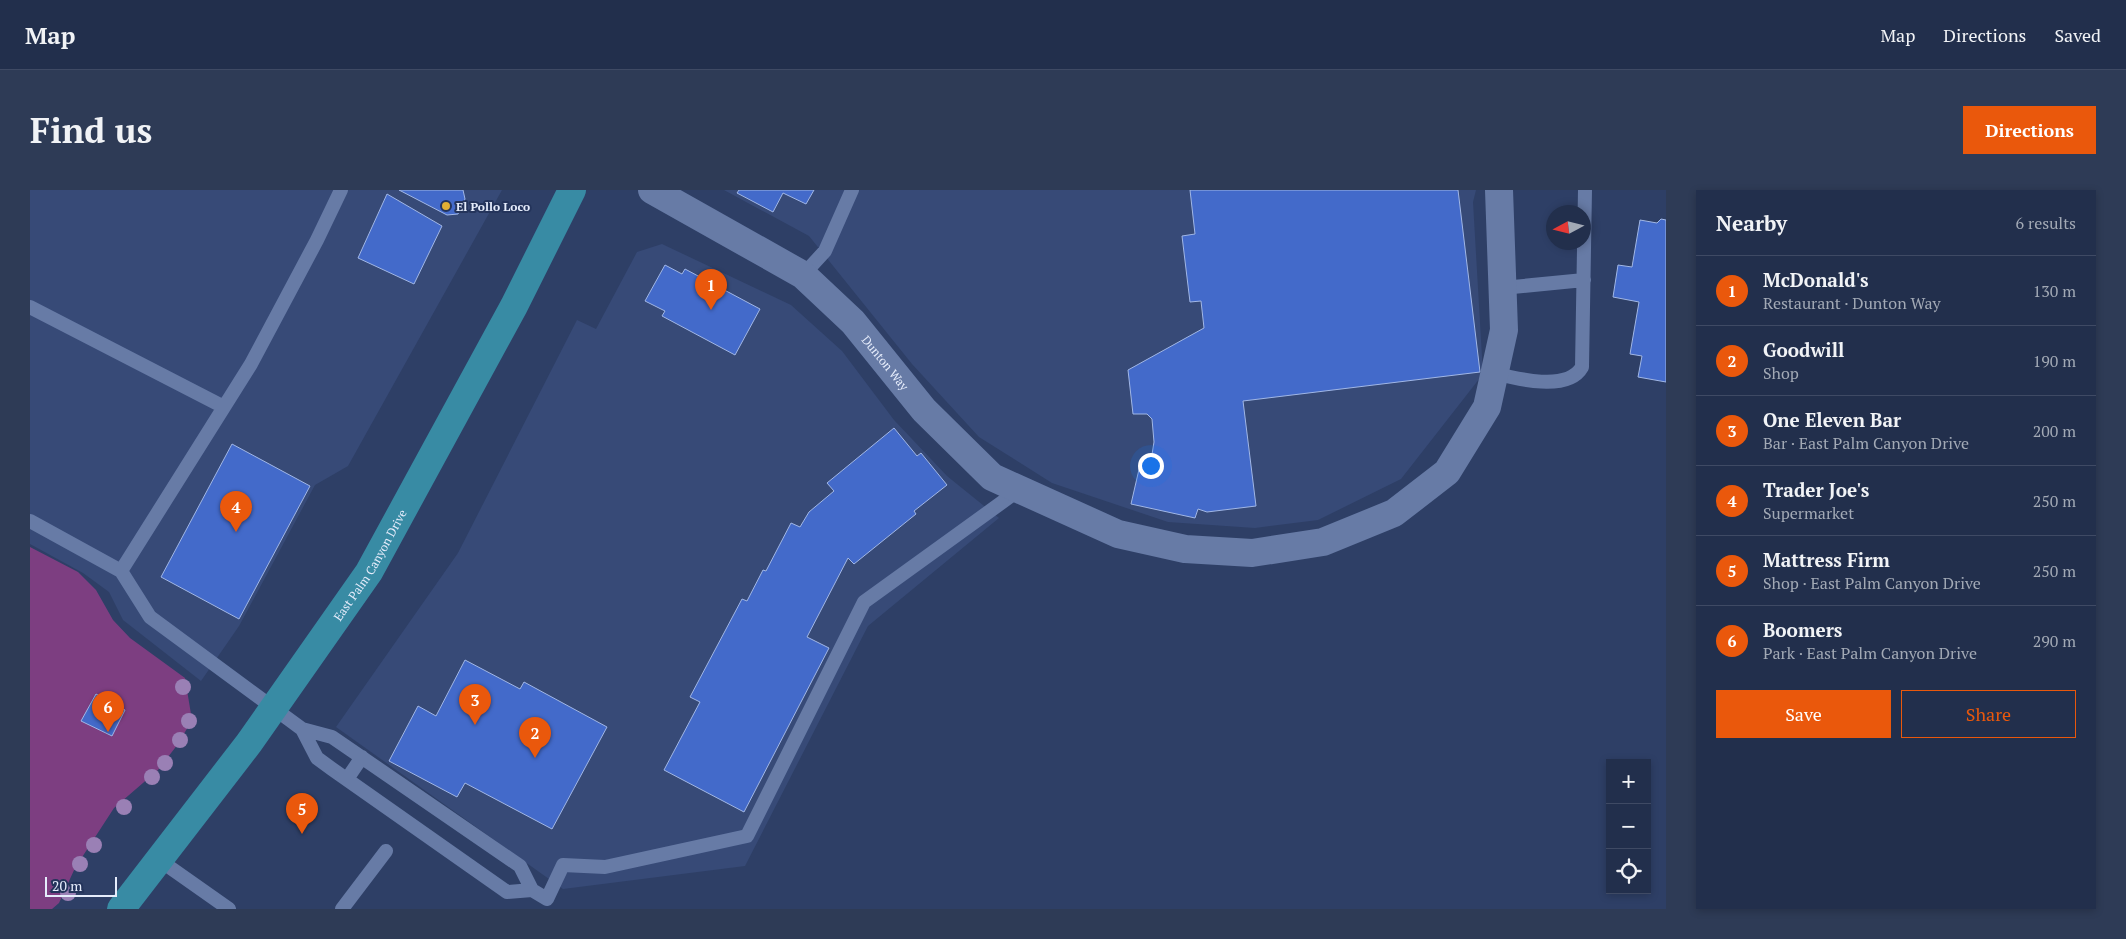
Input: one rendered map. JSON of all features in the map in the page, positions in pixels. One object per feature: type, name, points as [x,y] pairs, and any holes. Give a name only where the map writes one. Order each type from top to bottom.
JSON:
[{"type":"main road","name":"East Palm Canyon Drive","points":[[126,907],[158,859],[274,708],[369,572],[514,306],[572,190]]},
{"type":"street","name":"Dunton Way","points":[[652,190],[803,275],[853,322],[924,410],[992,477],[1118,534],[1185,549],[1252,553],[1323,542],[1394,513],[1447,472],[1487,407],[1504,330],[1499,190]]},
{"type":"lane","points":[[121,571],[251,364],[317,240],[341,190]]},
{"type":"lane","points":[[803,275],[825,251],[852,190]]},
{"type":"lane","points":[[1494,373],[1521,380],[1541,382],[1570,378],[1579,372],[1582,367],[1585,190]]},
{"type":"lane","points":[[1502,288],[1584,280]]},
{"type":"lane","points":[[30,307],[224,407]]},
{"type":"lane","points":[[30,521],[121,571],[150,617],[302,729],[332,737],[520,866],[532,890],[546,899],[563,865],[605,867],[748,836],[864,602],[1019,490]]},
{"type":"lane","points":[[302,729],[317,758],[507,892],[532,890]]},
{"type":"lane","points":[[347,779],[362,757]]},
{"type":"lane","points":[[342,909],[386,851]]},
{"type":"lane","points":[[158,859],[225,908]]},
{"type":"shaded area","points":[[30,190],[502,190],[348,466],[315,485],[239,626],[201,681],[123,620],[109,592],[83,573],[30,544]]},
{"type":"shaded area","points":[[724,190],[1476,190],[1473,202],[1483,374],[1401,479],[1318,520],[1255,528],[1168,522],[1052,483],[979,437],[912,364],[809,236]]},
{"type":"shaded area","points":[[662,244],[791,305],[842,351],[894,420],[947,476],[999,518],[868,626],[745,866],[563,889],[336,727],[458,553],[577,320],[596,329],[637,252]]},
{"type":"shaded area","points":[[30,547],[78,572],[96,590],[113,620],[130,638],[185,678],[192,720],[178,744],[158,770],[114,808],[75,868],[59,903],[52,909],[30,909]]},
{"type":"building","name":"El Pollo Loco","points":[[399,190],[463,190],[465,199],[458,214],[447,215]]},
{"type":"building","points":[[739,190],[814,190],[806,204],[783,193],[773,212],[737,193]]},
{"type":"building","points":[[1190,190],[1458,190],[1480,372],[1243,401],[1256,506],[1207,512],[1198,509],[1195,518],[1131,504],[1140,465],[1150,467],[1154,442],[1152,419],[1147,414],[1133,414],[1128,370],[1204,328],[1201,301],[1190,302],[1182,236],[1195,234]]},
{"type":"building","points":[[387,194],[442,226],[414,284],[358,258]]},
{"type":"building","points":[[1661,219],[1666,220],[1666,382],[1638,377],[1642,356],[1630,354],[1639,302],[1613,297],[1618,265],[1632,267],[1640,220],[1657,223]]},
{"type":"building","points":[[665,265],[682,274],[685,269],[760,309],[735,355],[662,316],[665,311],[645,301]]},
{"type":"building","points":[[894,428],[917,456],[921,453],[947,485],[914,511],[916,514],[854,564],[848,558],[807,637],[829,648],[744,812],[664,770],[700,702],[690,697],[742,599],[747,601],[763,570],[766,571],[791,523],[800,527],[809,512],[834,491],[827,483]]},
{"type":"building","points":[[232,444],[310,486],[239,619],[161,577]]},
{"type":"building","points":[[465,660],[520,689],[524,682],[607,727],[552,829],[465,783],[457,797],[389,761],[418,706],[436,716]]},
{"type":"building","points":[[96,694],[125,710],[112,736],[81,721]]},
{"type":"place","name":"El Pollo Loco","points":[[446,206]]},
{"type":"place","name":"McDonald's","points":[[711,310]]},
{"type":"place","name":"Trader Joe's","points":[[236,532]]},
{"type":"place","name":"One Eleven Bar","points":[[475,725]]},
{"type":"place","name":"Boomers","points":[[108,732]]},
{"type":"place","name":"Goodwill","points":[[535,758]]},
{"type":"place","name":"Mattress Firm","points":[[302,834]]}]
